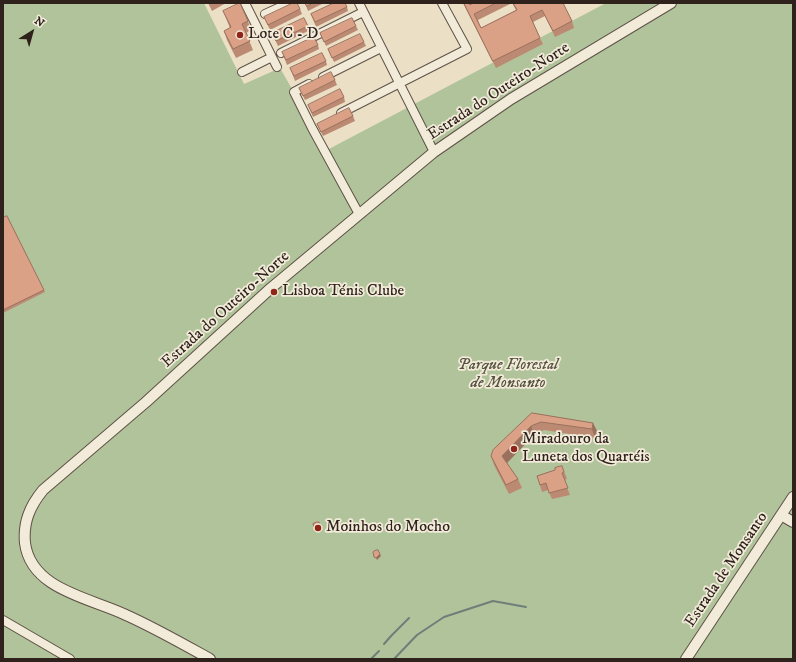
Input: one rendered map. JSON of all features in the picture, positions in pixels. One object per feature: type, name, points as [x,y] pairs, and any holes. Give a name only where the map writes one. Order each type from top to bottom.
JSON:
[{"type":"street","points":[[245,3],[277,67]]},
{"type":"street","points":[[265,14],[288,3]]},
{"type":"street","points":[[359,3],[434,152]]},
{"type":"street","points":[[332,118],[467,49],[442,3]]},
{"type":"street","name":"Estrada do Outeiro-Norte","points":[[210,659],[126,615],[52,584],[37,571],[26,550],[25,530],[29,511],[34,501],[43,490],[146,402],[270,288],[434,152],[511,99],[667,4]]},
{"type":"street","points":[[281,53],[363,12]]},
{"type":"street","points":[[359,214],[315,126],[294,92],[381,48]]},
{"type":"street","points":[[242,72],[272,57]]},
{"type":"street","name":"Estrada de Monsanto","points":[[686,659],[793,497]]},
{"type":"street","points":[[781,515],[793,522]]},
{"type":"street","points":[[3,620],[70,659]]},
{"type":"green space","name":"Parque Florestal de Monsanto","points":[[3,3],[204,3],[244,84],[280,68],[327,150],[606,3],[793,3],[793,659],[3,659]]},
{"type":"building","name":"Lote C - D","points":[[240,3],[248,21],[242,24],[250,41],[233,49],[224,31],[231,27],[223,11]]},
{"type":"building","points":[[293,3],[297,3],[300,9],[268,25],[264,17]]},
{"type":"building","points":[[305,3],[313,3],[307,6]]},
{"type":"building","points":[[334,3],[345,3],[347,7],[315,22],[311,14]]},
{"type":"building","points":[[464,3],[469,3],[470,5],[473,3],[496,3],[474,14],[481,28],[517,10],[513,3],[563,3],[572,21],[553,31],[542,10],[530,16],[540,38],[493,61]]},
{"type":"building","points":[[304,18],[308,26],[276,41],[272,33]]},
{"type":"building","points":[[352,18],[356,26],[324,42],[320,33]]},
{"type":"building","points":[[360,34],[364,42],[332,58],[328,49]]},
{"type":"building","points":[[314,37],[318,45],[286,60],[282,52]]},
{"type":"building","points":[[322,53],[326,61],[294,76],[290,68]]},
{"type":"building","points":[[331,72],[335,80],[303,96],[299,88]]},
{"type":"building","points":[[340,89],[344,97],[312,113],[308,105]]},
{"type":"building","points":[[349,108],[353,116],[321,132],[317,124]]},
{"type":"building","points":[[7,216],[44,290],[3,310],[3,218]]},
{"type":"building","points":[[532,413],[593,423],[592,429],[541,422],[531,426],[502,456],[518,479],[506,485],[491,456],[493,450]]},
{"type":"building","points":[[562,466],[564,472],[562,473],[568,488],[549,493],[546,483],[540,485],[537,476]]},
{"type":"building","points":[[319,522],[320,527],[319,529],[315,529],[313,524]]},
{"type":"building","points":[[378,550],[380,554],[376,558],[374,557],[373,552]]},
{"type":"waterway","points":[[394,659],[417,635],[444,617],[493,601],[526,607]]},
{"type":"waterway","points":[[384,644],[409,618]]},
{"type":"waterway","points":[[371,659],[379,651]]},
{"type":"place","name":"Lote C - D","points":[[240,35]]},
{"type":"place","name":"Lisboa Ténis Clube","points":[[274,292]]},
{"type":"place","name":"Miradouro da Luneta dos Quartéis","points":[[514,449]]},
{"type":"place","name":"Moinhos do Mocho","points":[[318,528]]}]
